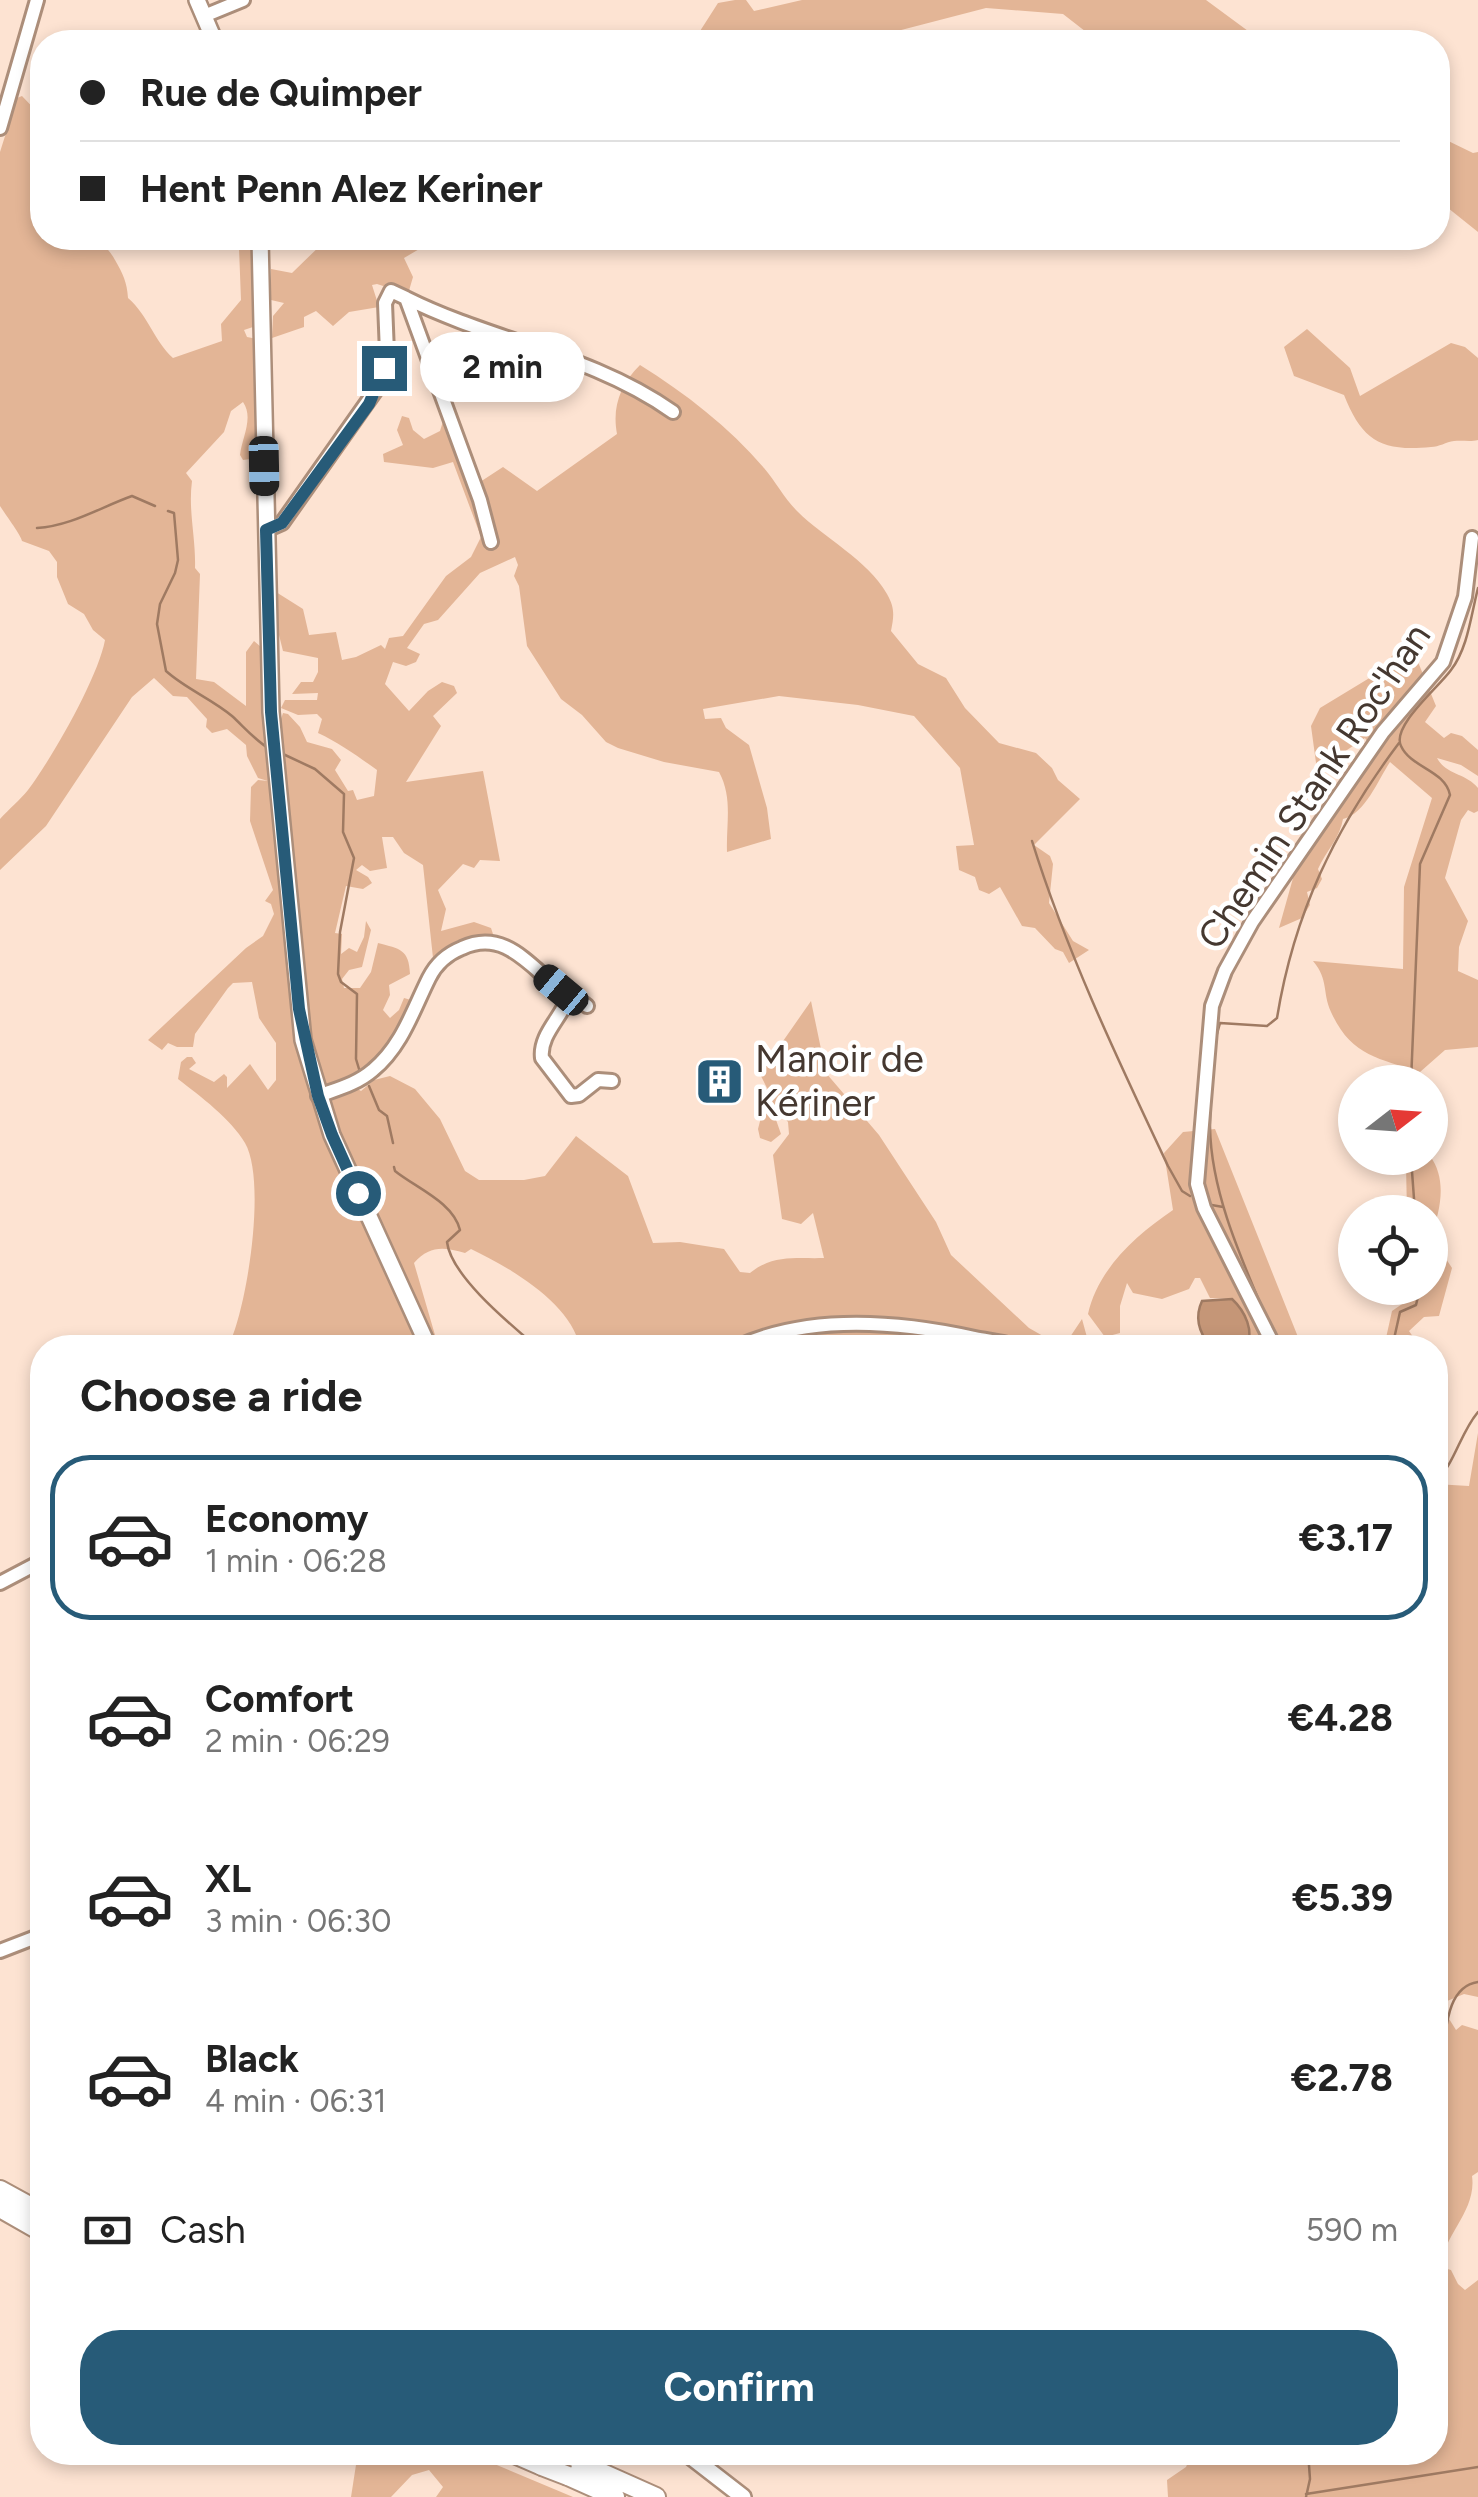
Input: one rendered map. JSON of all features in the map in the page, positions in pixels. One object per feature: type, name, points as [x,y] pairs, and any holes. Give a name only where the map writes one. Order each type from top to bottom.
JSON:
[{"type":"highway","points":[[0,2190],[30,2206]]},
{"type":"highway","points":[[0,2208],[30,2225]]},
{"type":"highway","points":[[557,2465],[571,2497]]},
{"type":"highway","points":[[559,2465],[568,2476],[614,2497]]},
{"type":"highway","points":[[574,2465],[656,2497]]},
{"type":"main road","points":[[260,250],[269,664],[299,1009],[318,1096],[341,1156],[423,1335]]},
{"type":"main road","points":[[702,2465],[743,2497]]},
{"type":"street","points":[[0,128],[37,0]]},
{"type":"street","points":[[200,8],[243,0]]},
{"type":"street","points":[[0,70],[16,74]]},
{"type":"street","points":[[266,530],[282,523],[378,387],[387,353],[386,298],[390,291],[459,323],[604,371],[672,412]]},
{"type":"street","points":[[406,298],[480,500],[491,542]]},
{"type":"street","name":"Chemin Stank Roc'han","points":[[1268,1335],[1199,1197],[1198,1150],[1214,998],[1235,951],[1263,906],[1383,732],[1444,658],[1465,597],[1472,538]]},
{"type":"street","points":[[318,1096],[354,1083],[377,1067],[404,1031],[435,967],[463,947],[490,941],[503,944],[587,1006]]},
{"type":"street","points":[[569,996],[543,1042],[542,1058],[571,1096],[579,1095],[598,1080],[612,1081]]},
{"type":"street","points":[[766,1335],[798,1328],[880,1324],[962,1335]]},
{"type":"street","points":[[0,1583],[30,1566]]},
{"type":"street","points":[[0,1951],[30,1939]]},
{"type":"shaded area","points":[[746,0],[754,11],[802,0],[1206,0],[1247,30],[1084,30],[1063,14],[986,8],[901,30],[701,30],[718,3]]},
{"type":"shaded area","points":[[22,96],[30,104],[30,250],[108,250],[126,283],[128,298],[173,358],[222,341],[221,324],[241,300],[239,250],[253,250],[256,326],[244,330],[247,337],[257,339],[257,458],[243,460],[240,455],[247,421],[243,402],[231,411],[224,432],[186,473],[192,481],[195,568],[200,574],[196,679],[214,682],[246,706],[246,652],[254,641],[261,647],[267,704],[279,725],[283,713],[288,714],[307,742],[332,749],[341,760],[335,770],[357,800],[374,796],[377,770],[318,733],[322,719],[317,714],[298,715],[281,708],[285,700],[317,700],[318,693],[292,694],[301,682],[313,682],[318,658],[283,651],[276,623],[276,592],[303,609],[309,635],[336,632],[342,660],[381,645],[385,649],[389,638],[403,636],[446,576],[471,557],[481,537],[453,462],[433,468],[384,462],[383,454],[403,445],[397,430],[402,416],[409,418],[413,430],[424,439],[440,431],[445,415],[480,482],[503,467],[537,491],[617,434],[619,397],[640,365],[721,425],[764,468],[797,511],[868,570],[891,604],[891,631],[918,664],[946,678],[965,708],[999,743],[1036,753],[1080,799],[1034,845],[1050,856],[1053,864],[1049,903],[1073,941],[1089,950],[1069,963],[1063,952],[1035,928],[1022,926],[1000,887],[989,894],[979,890],[975,877],[959,870],[956,846],[974,845],[960,768],[914,716],[779,696],[703,709],[705,719],[721,718],[726,728],[749,745],[767,808],[771,839],[727,852],[727,801],[719,772],[618,748],[606,742],[561,699],[527,646],[519,586],[514,576],[518,565],[515,557],[480,573],[438,620],[424,624],[407,648],[420,654],[416,662],[406,666],[393,662],[385,684],[409,711],[442,682],[454,686],[457,693],[433,716],[441,726],[406,782],[483,771],[500,861],[480,860],[474,868],[463,864],[438,890],[446,909],[441,931],[474,922],[491,928],[493,934],[433,958],[423,865],[404,853],[393,837],[382,837],[387,868],[370,871],[362,865],[356,870],[372,883],[363,889],[346,886],[335,933],[342,934],[341,954],[349,948],[357,952],[366,921],[371,930],[362,967],[349,970],[342,979],[344,988],[360,988],[371,972],[378,943],[405,955],[410,974],[389,985],[390,995],[383,1010],[390,1018],[404,998],[411,1000],[411,1012],[354,1087],[361,1091],[374,1080],[390,1076],[415,1089],[440,1119],[465,1171],[479,1180],[545,1176],[576,1136],[628,1176],[653,1243],[680,1242],[724,1249],[740,1272],[750,1273],[776,1260],[824,1258],[813,1213],[801,1224],[782,1219],[773,1155],[789,1134],[788,1122],[782,1115],[775,1117],[781,1134],[771,1142],[760,1138],[758,1129],[768,1090],[760,1074],[811,1001],[826,1073],[879,1135],[936,1222],[951,1255],[1041,1335],[576,1335],[552,1301],[503,1266],[471,1249],[465,1253],[444,1249],[432,1250],[414,1263],[435,1335],[233,1335],[252,1245],[251,1161],[245,1143],[232,1125],[178,1079],[181,1062],[187,1057],[196,1063],[189,1069],[214,1082],[224,1074],[227,1088],[250,1064],[268,1090],[276,1080],[276,1043],[259,1018],[252,982],[233,983],[228,988],[195,1034],[193,1047],[168,1043],[162,1050],[148,1040],[263,936],[274,914],[271,904],[265,901],[273,890],[250,821],[251,787],[258,780],[268,781],[258,778],[246,745],[227,729],[212,733],[206,727],[207,719],[187,697],[173,696],[154,678],[132,697],[46,826],[0,870],[0,819],[28,790],[61,738],[84,696],[105,640],[93,630],[84,614],[68,604],[57,577],[57,562],[49,551],[22,541],[0,506],[0,152],[17,98]]},
{"type":"shaded area","points":[[1450,142],[1478,152],[1478,232],[1450,210]]},
{"type":"shaded area","points":[[316,250],[418,250],[404,258],[413,277],[408,294],[372,285],[379,307],[349,312],[333,326],[316,311],[304,317],[304,327],[272,338],[273,316],[284,303],[271,300],[271,269],[292,273]]},
{"type":"shaded area","points":[[1307,329],[1350,368],[1360,396],[1451,343],[1465,347],[1478,358],[1478,440],[1413,448],[1375,440],[1358,423],[1344,395],[1294,376],[1284,347]]},
{"type":"shaded area","points":[[1407,635],[1436,706],[1425,722],[1444,738],[1451,733],[1462,736],[1478,750],[1478,776],[1461,765],[1437,758],[1478,788],[1478,811],[1468,810],[1461,820],[1445,878],[1468,921],[1459,947],[1458,971],[1478,980],[1478,1047],[1445,1050],[1428,1065],[1400,1065],[1367,1053],[1347,1038],[1331,1012],[1321,974],[1313,961],[1403,969],[1404,887],[1432,798],[1390,762],[1364,804],[1343,819],[1318,869],[1322,879],[1317,888],[1307,892],[1310,905],[1302,918],[1279,928],[1305,850],[1368,743],[1365,738],[1317,770],[1311,726],[1320,708],[1381,671]]},
{"type":"shaded area","points":[[1215,1129],[1297,1335],[1250,1335],[1242,1310],[1232,1299],[1210,1298],[1200,1278],[1195,1278],[1189,1289],[1162,1299],[1133,1293],[1127,1283],[1120,1306],[1120,1333],[1104,1335],[1088,1314],[1100,1282],[1120,1254],[1173,1210],[1164,1153],[1183,1132]]},
{"type":"shaded area","points":[[1406,1175],[1439,1175],[1441,1195],[1407,1195]]},
{"type":"shaded area","points":[[1232,1299],[1241,1309],[1249,1335],[1203,1335],[1198,1313],[1202,1301]]},
{"type":"shaded area","points":[[1401,1305],[1442,1305],[1439,1316],[1424,1317],[1409,1331],[1412,1335],[1387,1335],[1392,1311]]},
{"type":"shaded area","points":[[1082,1319],[1086,1335],[1071,1335]]},
{"type":"shaded area","points":[[1478,1433],[1478,1997],[1464,1994],[1448,2001],[1448,1485],[1469,1486]]},
{"type":"shaded area","points":[[1448,2017],[1456,2030],[1462,2025],[1478,2030],[1478,2172],[1472,2176],[1465,2212],[1448,2242]]},
{"type":"shaded area","points":[[1448,2269],[1465,2290],[1478,2280],[1478,2497],[1168,2497],[1167,2480],[1186,2467],[1448,2465]]},
{"type":"shaded area","points":[[356,2465],[497,2465],[573,2497],[436,2497],[443,2487],[429,2470],[412,2475],[391,2497],[351,2497]]},
{"type":"waterway","points":[[37,528],[74,520],[132,496],[155,506]]},
{"type":"waterway","points":[[168,511],[174,513],[178,560],[160,604],[157,624],[166,671],[232,716],[268,748]]},
{"type":"waterway","points":[[1412,1065],[1420,864],[1450,795],[1442,780],[1406,753],[1400,738],[1409,718],[1457,661],[1478,588]]},
{"type":"waterway","points":[[1215,1041],[1220,1023],[1267,1026],[1277,1018],[1294,943],[1320,873],[1355,807],[1399,743]]},
{"type":"waterway","points":[[283,754],[315,769],[344,794],[343,832],[354,858],[340,932],[338,974],[341,982],[357,994],[359,1069]]},
{"type":"waterway","points":[[1032,841],[1061,924],[1112,1046],[1168,1166],[1182,1191],[1190,1196]]},
{"type":"waterway","points":[[1213,1064],[1210,1127],[1216,1176],[1229,1224],[1266,1317]]},
{"type":"waterway","points":[[369,1086],[379,1110],[387,1116],[393,1143]]},
{"type":"waterway","points":[[394,1167],[450,1211],[460,1230],[447,1242],[459,1270],[523,1335]]},
{"type":"waterway","points":[[1412,1175],[1414,1195]]},
{"type":"waterway","points":[[1206,1204],[1223,1207]]},
{"type":"waterway","points":[[1395,1335],[1400,1312],[1416,1305]]},
{"type":"waterway","points":[[1448,1466],[1478,1412]]},
{"type":"waterway","points":[[1448,2018],[1456,1997],[1465,1987],[1478,1982]]},
{"type":"waterway","points":[[1306,2497],[1309,2465]]},
{"type":"waterway","points":[[1306,2494],[1478,2467]]},
{"type":"place","name":"Manoir de Kériner","points":[[720,1081]]},
{"type":"route","points":[[358,1193],[318,1096],[299,1009],[271,712],[266,530],[282,523],[369,404],[384,368]]}]
